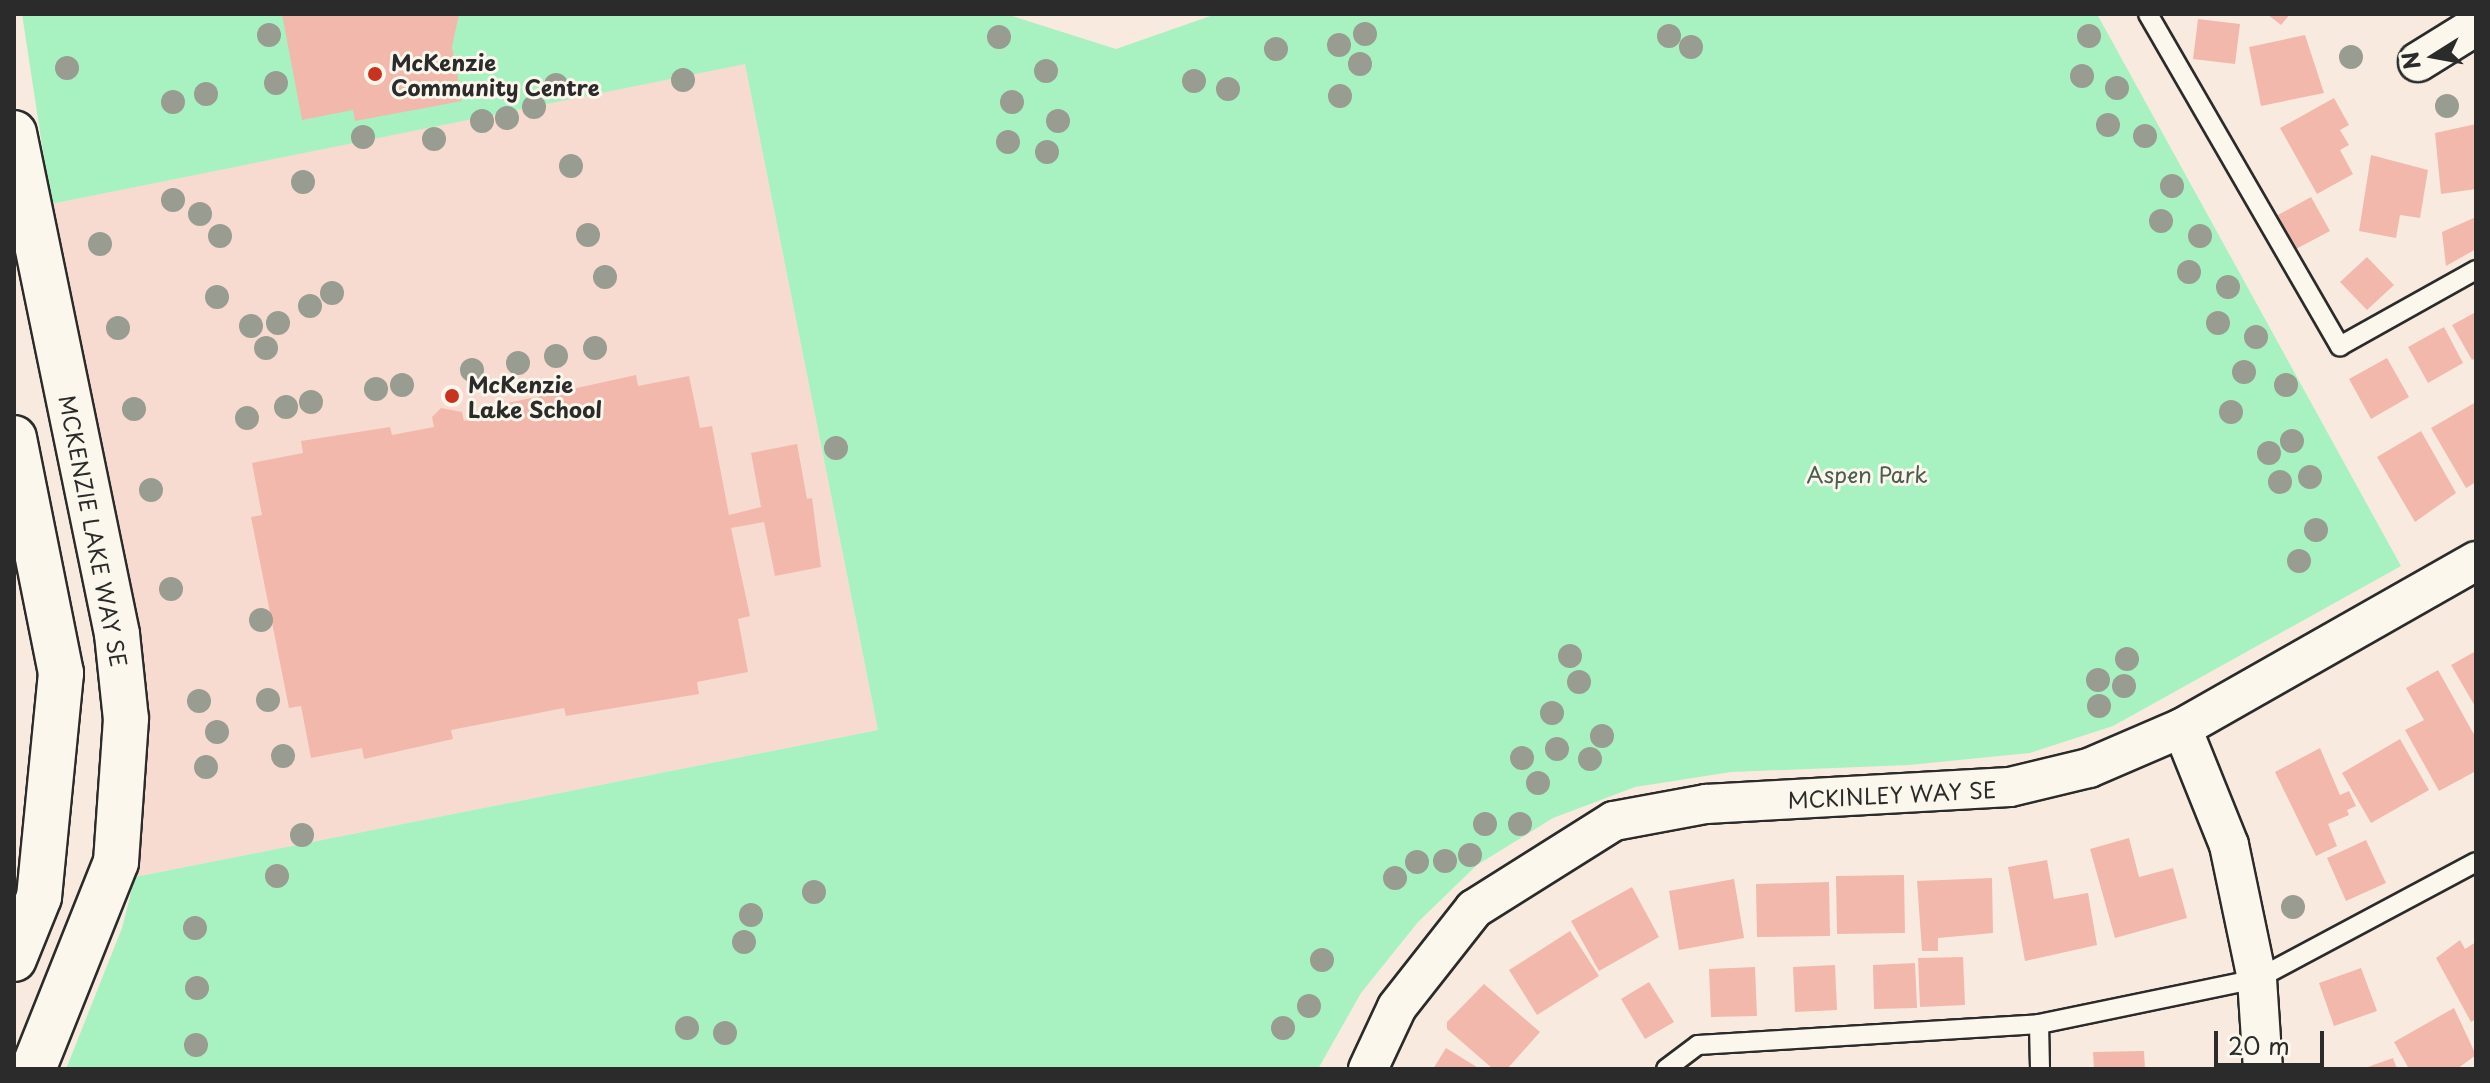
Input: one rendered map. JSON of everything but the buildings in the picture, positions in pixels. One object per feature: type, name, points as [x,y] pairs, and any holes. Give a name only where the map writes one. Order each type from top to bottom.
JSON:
[{"type":"street","points":[[2418,62],[2476,26]]},
{"type":"street","name":"MCKENZIE LAKE WAY SE","points":[[17,160],[117,634],[126,719],[116,862],[33,1069]]},
{"type":"street","points":[[14,438],[61,673],[39,897],[14,959]]},
{"type":"street","name":"MCKINLEY WAY SE","points":[[1368,1069],[1397,1007],[1474,909],[1614,821],[1706,804],[2010,787],[2089,768],[2182,728],[2476,561]]},
{"type":"street","points":[[2182,728],[2229,845],[2257,979],[2263,1069]]},
{"type":"lane","points":[[2148,14],[2340,346],[2476,270]]},
{"type":"lane","points":[[1666,1069],[1698,1045],[2039,1024],[2257,979],[2476,862]]},
{"type":"lane","points":[[2039,1024],[2040,1069]]},
{"type":"shaded area","name":"McKenzie Lake School","points":[[745,63],[878,730],[135,877],[147,719],[132,588],[51,204]]},
{"type":"green space","name":"Aspen Park","points":[[22,14],[1006,14],[1116,49],[1216,14],[2097,14],[2401,566],[2113,726],[2030,753],[1909,765],[1731,772],[1635,787],[1553,818],[1477,865],[1418,922],[1361,993],[1318,1069],[66,1069],[122,928],[135,877],[878,730],[745,64],[51,204]]},
{"type":"place","name":"McKenzie Community Centre","points":[[375,74]]},
{"type":"place","name":"McKenzie Lake School","points":[[452,396]]}]
